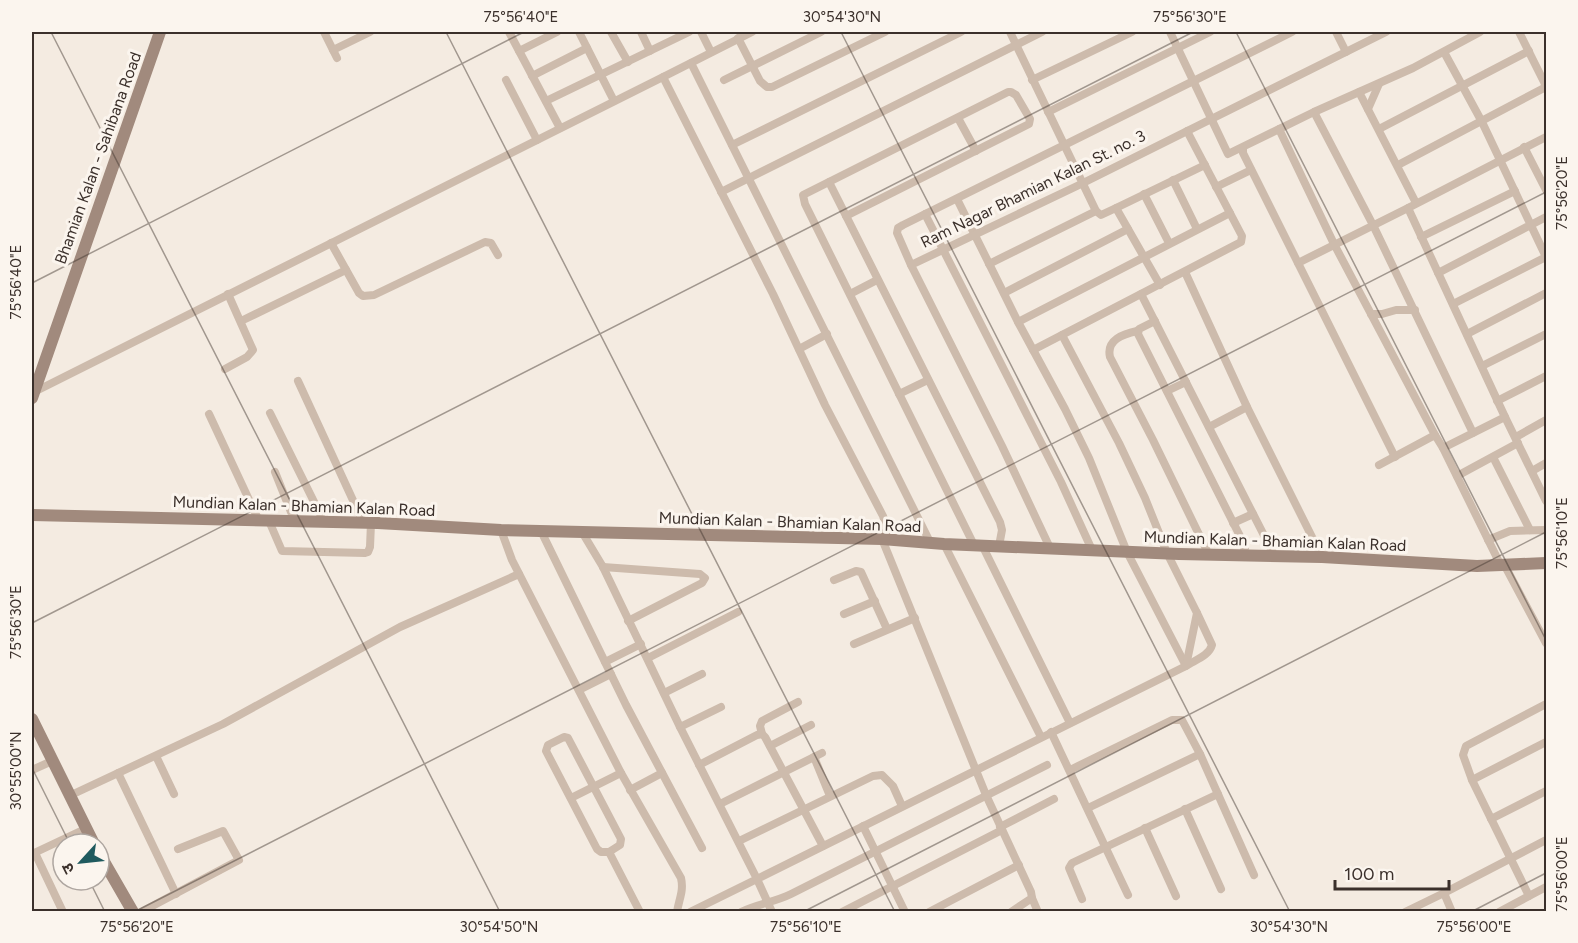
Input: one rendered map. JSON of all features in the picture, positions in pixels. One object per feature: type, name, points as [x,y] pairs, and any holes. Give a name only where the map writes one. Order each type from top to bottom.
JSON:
[{"type":"street","name":"Bhamian Kalan - Sahibana Road","points":[[33,395],[160,32]]},
{"type":"street","points":[[324,32],[335,54],[370,32]]},
{"type":"street","points":[[508,32],[560,129]]},
{"type":"street","points":[[519,51],[557,32]]},
{"type":"street","points":[[579,32],[614,101]]},
{"type":"street","points":[[611,32],[628,62]]},
{"type":"street","points":[[641,32],[650,51]]},
{"type":"street","points":[[546,101],[650,51],[674,35],[689,32]]},
{"type":"street","points":[[701,32],[711,52]]},
{"type":"street","points":[[33,395],[228,294],[752,32]]},
{"type":"street","points":[[724,80],[821,32]]},
{"type":"street","points":[[738,38],[763,85],[772,87],[885,32]]},
{"type":"street","points":[[732,145],[961,32]]},
{"type":"street","points":[[1010,32],[1082,183],[1096,211],[1101,215],[1205,165]]},
{"type":"street","points":[[721,192],[1042,32]]},
{"type":"street","points":[[1032,80],[1132,32]]},
{"type":"street","points":[[1170,32],[1228,154],[1378,84],[1480,32]]},
{"type":"street","points":[[1048,112],[1210,32]]},
{"type":"street","points":[[911,265],[897,233],[898,228],[1292,32]]},
{"type":"street","points":[[1336,32],[1346,51]]},
{"type":"street","name":"Ram Nagar Bhamian Kalan St. no. 3","points":[[1050,548],[1002,446],[911,265],[1386,32]]},
{"type":"street","points":[[1398,165],[1544,88],[1545,84],[1519,32]]},
{"type":"street","points":[[532,76],[587,48]]},
{"type":"street","points":[[1379,129],[1529,51]]},
{"type":"street","points":[[1444,52],[1482,122],[1546,257],[1453,304]]},
{"type":"street","points":[[691,63],[827,334],[1041,737]]},
{"type":"street","points":[[663,77],[773,294],[825,405],[883,516],[886,525],[884,539],[986,795],[1038,912]]},
{"type":"street","points":[[506,80],[537,140]]},
{"type":"street","points":[[1368,109],[1378,84]]},
{"type":"street","points":[[846,216],[1028,125],[1031,122],[1030,119],[1016,95],[1011,92],[958,118],[806,193],[803,200],[899,394],[1070,723]]},
{"type":"street","points":[[1359,92],[1416,203]]},
{"type":"street","points":[[1314,112],[1373,225],[1473,433]]},
{"type":"street","points":[[958,118],[976,151]]},
{"type":"street","points":[[1280,129],[1334,244],[1443,448],[1488,540],[1546,643]]},
{"type":"street","points":[[1033,350],[1241,242],[1242,236],[1187,131]]},
{"type":"street","points":[[1298,263],[1546,136]]},
{"type":"street","points":[[1524,147],[1546,190]]},
{"type":"street","points":[[1243,148],[1242,153],[1395,457]]},
{"type":"street","points":[[1216,186],[1251,170]]},
{"type":"street","points":[[1173,180],[1197,229]]},
{"type":"street","points":[[829,182],[1000,522],[1002,530],[999,546]]},
{"type":"street","points":[[1421,237],[1515,191]]},
{"type":"street","points":[[1144,194],[1169,243]]},
{"type":"street","points":[[957,199],[1089,458],[1128,552],[1185,666]]},
{"type":"street","points":[[1116,208],[1160,285]]},
{"type":"street","points":[[1407,208],[1546,501]]},
{"type":"street","points":[[989,264],[1096,211]]},
{"type":"street","points":[[1018,322],[1230,213]]},
{"type":"street","points":[[925,214],[1061,482],[1092,550]]},
{"type":"street","points":[[1438,273],[1546,217]]},
{"type":"street","points":[[1004,293],[1128,229]]},
{"type":"street","points":[[331,243],[359,293],[368,297],[485,242],[491,243],[498,255]]},
{"type":"street","points":[[241,321],[346,270]]},
{"type":"street","points":[[1185,272],[1247,407],[1322,557]]},
{"type":"street","points":[[850,294],[877,280]]},
{"type":"street","points":[[1467,334],[1546,293]]},
{"type":"street","points":[[225,369],[247,357],[253,350],[228,294]]},
{"type":"street","points":[[1141,294],[1275,557]]},
{"type":"street","points":[[1371,314],[1415,310]]},
{"type":"street","points":[[1155,321],[1116,339],[1111,345],[1110,357],[1154,440],[1209,555]]},
{"type":"street","points":[[1137,331],[1245,548],[1242,556]]},
{"type":"street","points":[[1482,366],[1546,333]]},
{"type":"street","points":[[798,349],[827,334]]},
{"type":"street","points":[[690,912],[977,771],[1185,666],[1211,650],[1212,645],[1167,553],[1145,498],[1119,443],[1062,335]]},
{"type":"street","points":[[1497,401],[1546,376]]},
{"type":"street","points":[[899,394],[928,380]]},
{"type":"street","points":[[209,414],[282,551],[365,553],[369,550],[367,523],[298,381]]},
{"type":"street","points":[[1167,391],[1186,382]]},
{"type":"street","points":[[1209,427],[1247,407]]},
{"type":"street","points":[[270,413],[324,522]]},
{"type":"street","points":[[1443,448],[1505,417]]},
{"type":"street","points":[[1457,476],[1493,457],[1546,420]]},
{"type":"street","points":[[1379,465],[1435,435]]},
{"type":"street","points":[[1493,457],[1530,530]]},
{"type":"street","points":[[1532,471],[1546,464]]},
{"type":"street","points":[[275,472],[295,522]]},
{"type":"street","points":[[1233,523],[1253,514]]},
{"type":"street","name":"Mundian Kalan - Bhamian Kalan Road","points":[[32,515],[884,539],[937,544],[1209,555],[1322,557],[1422,564],[1503,566],[1546,564]]},
{"type":"street","points":[[501,530],[507,550],[621,773],[681,878],[682,895],[676,912]]},
{"type":"street","points":[[1488,540],[1510,531],[1546,530]]},
{"type":"street","points":[[541,531],[611,674],[702,848]]},
{"type":"street","points":[[582,532],[603,567],[770,908]]},
{"type":"street","points":[[603,567],[704,576],[705,581],[702,583],[628,621]]},
{"type":"street","points":[[834,580],[856,571],[861,572],[887,629]]},
{"type":"street","points":[[69,796],[223,724],[400,627],[519,574]]},
{"type":"street","points":[[844,614],[875,601]]},
{"type":"street","points":[[648,658],[738,612]]},
{"type":"street","points":[[1185,666],[1197,613]]},
{"type":"street","points":[[854,644],[915,618]]},
{"type":"street","points":[[605,662],[641,644]]},
{"type":"street","points":[[579,690],[611,674]]},
{"type":"street","points":[[664,693],[702,674]]},
{"type":"street","points":[[798,702],[762,721],[760,726],[762,734],[823,846]]},
{"type":"street","points":[[1529,896],[1472,780],[1463,755],[1466,746],[1546,704]]},
{"type":"street","points":[[680,727],[720,706]]},
{"type":"street","points":[[32,719],[87,832]]},
{"type":"street","points":[[1070,770],[1177,719],[1182,720],[1200,754],[1254,875]]},
{"type":"street","points":[[770,746],[811,725]]},
{"type":"street","points":[[1051,732],[1107,846],[1128,895]]},
{"type":"street","points":[[699,765],[762,734]]},
{"type":"street","points":[[564,737],[568,738],[622,843],[609,852],[600,852],[571,798],[546,751],[548,745],[564,737]]},
{"type":"street","points":[[1472,780],[1546,742]]},
{"type":"street","points":[[1088,808],[1200,754]]},
{"type":"street","points":[[720,804],[818,755],[830,796]]},
{"type":"street","points":[[156,756],[174,794]]},
{"type":"street","points":[[32,770],[52,761]]},
{"type":"street","points":[[741,912],[757,905],[770,908],[1047,765]]},
{"type":"street","points":[[630,789],[662,772]]},
{"type":"street","points":[[118,773],[176,894]]},
{"type":"street","points":[[571,798],[621,773]]},
{"type":"street","points":[[739,841],[873,776],[882,775],[893,786],[902,806]]},
{"type":"street","points":[[1491,819],[1546,791]]},
{"type":"street","points":[[1082,899],[1069,866],[1218,794]]},
{"type":"street","points":[[842,912],[1054,799]]},
{"type":"street","points":[[1185,809],[1221,889]]},
{"type":"street","points":[[863,826],[905,912]]},
{"type":"street","points":[[1145,828],[1176,896]]},
{"type":"street","points":[[63,912],[33,854],[85,829]]},
{"type":"street","points":[[141,912],[239,860],[224,831],[178,849]]},
{"type":"street","points":[[1406,912],[1546,840]]},
{"type":"street","points":[[609,852],[640,912]]},
{"type":"street","points":[[929,912],[1019,865]]},
{"type":"street","points":[[111,874],[133,912]]},
{"type":"street","points":[[1499,912],[1546,887]]},
{"type":"street","points":[[1444,893],[1452,912]]},
{"type":"street","points":[[1011,912],[1032,898]]}]
